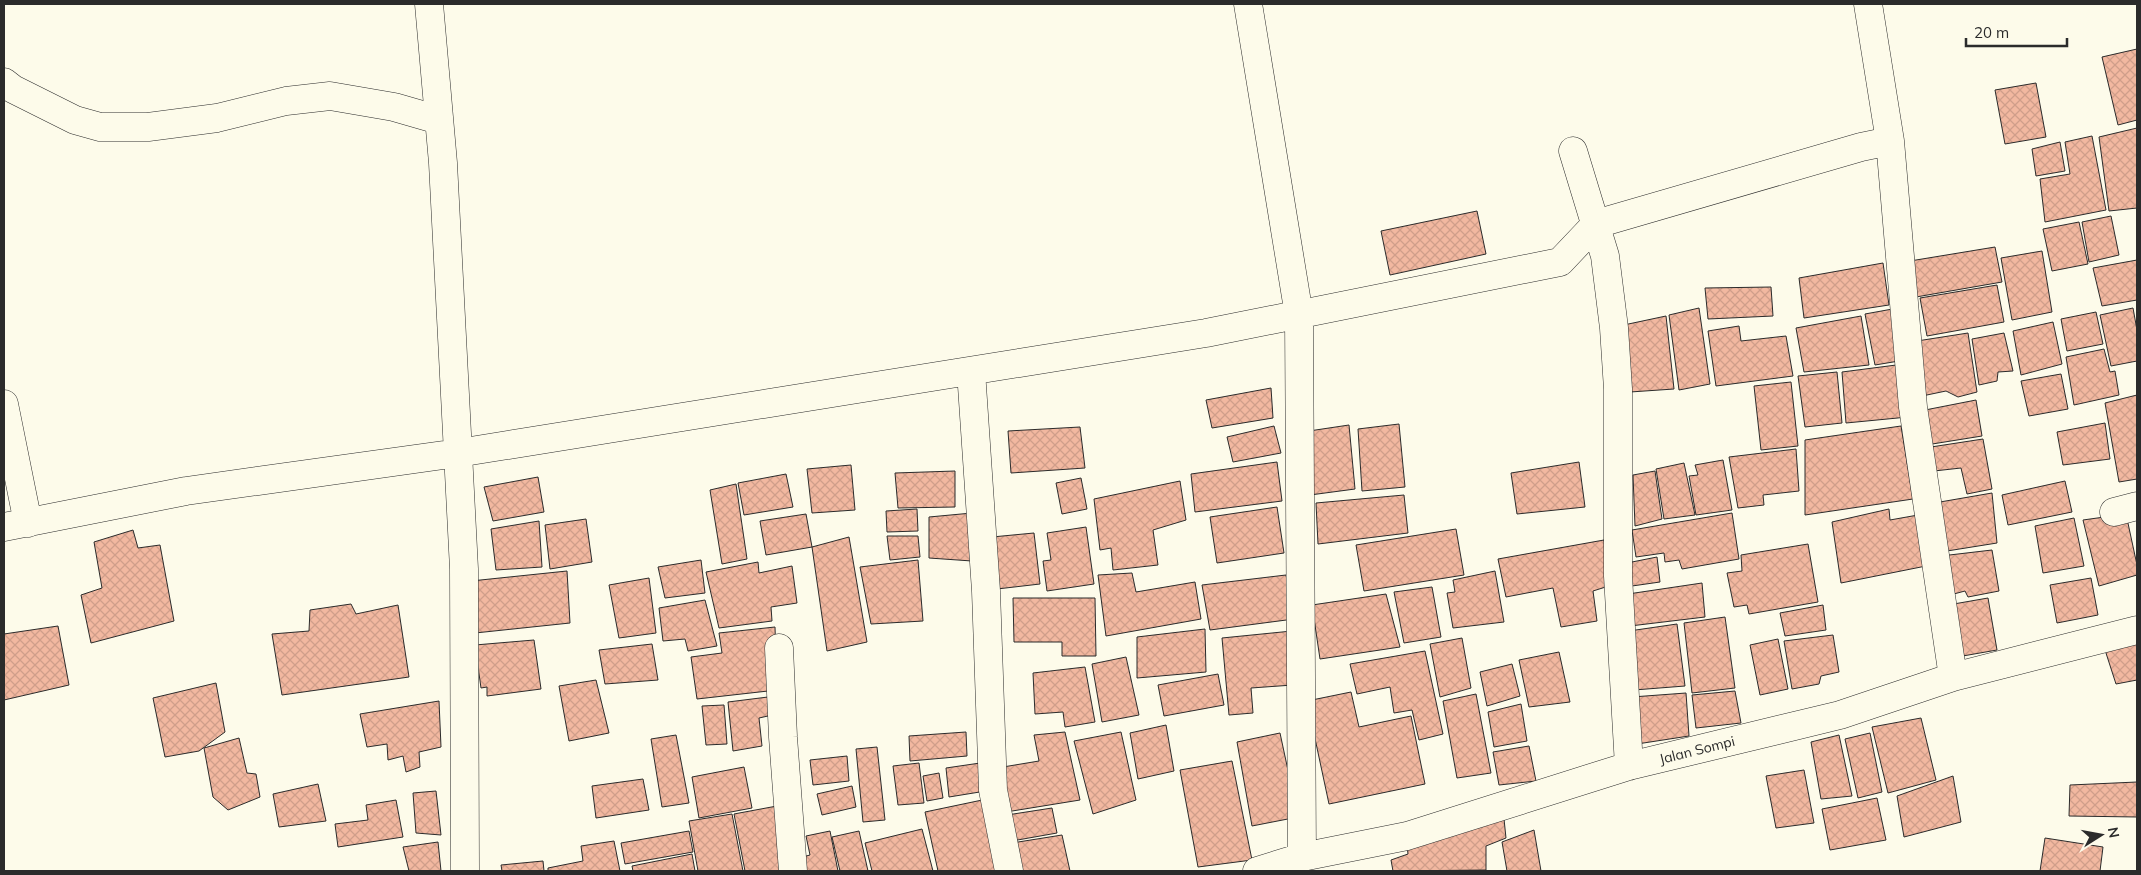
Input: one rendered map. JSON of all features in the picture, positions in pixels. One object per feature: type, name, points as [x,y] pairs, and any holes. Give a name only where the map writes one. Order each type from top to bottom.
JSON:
[{"type":"street","points":[[429,4],[443,162],[464,569],[465,871]]},
{"type":"street","points":[[1248,4],[1299,315],[1302,857]]},
{"type":"street","points":[[1868,4],[1890,141],[1913,407],[1953,676]]},
{"type":"street","points":[[4,82],[13,89],[75,120],[100,127],[148,127],[217,118],[286,101],[330,96],[394,107],[439,120]]},
{"type":"street","points":[[4,404],[16,525],[186,492],[458,453],[1206,333],[1560,262],[1596,224],[1862,147],[1890,141]]},
{"type":"street","points":[[1572,152],[1596,224],[1606,265],[1614,328],[1618,389],[1618,576],[1629,766]]},
{"type":"street","points":[[971,371],[986,591],[994,790],[1009,871]]},
{"type":"street","name":"Jalan Sompi","points":[[1264,870],[1302,857],[1407,836],[1629,766],[1840,714],[1953,676],[2137,630]]},
{"type":"street","points":[[779,648],[783,737],[793,871]]},
{"type":"building","points":[[2137,49],[2137,120],[2118,125],[2102,57]]},
{"type":"building","points":[[2036,83],[2046,137],[2005,144],[1995,90]]},
{"type":"building","points":[[2137,128],[2137,208],[2109,211],[2099,137]]},
{"type":"building","points":[[2092,136],[2106,210],[2045,222],[2040,179],[2070,174],[2065,142]]},
{"type":"building","points":[[2060,142],[2065,171],[2036,176],[2032,149]]},
{"type":"building","points":[[1477,211],[1486,254],[1390,275],[1381,231]]},
{"type":"building","points":[[2111,216],[2119,255],[2089,262],[2082,222]]},
{"type":"building","points":[[2079,222],[2088,264],[2052,271],[2043,229]]},
{"type":"building","points":[[1995,247],[2002,282],[1916,297],[1910,261]]},
{"type":"building","points":[[2042,251],[2052,312],[2012,320],[2001,258]]},
{"type":"building","points":[[2137,260],[2137,300],[2102,306],[2093,268]]},
{"type":"building","points":[[1883,263],[1889,305],[1804,318],[1799,278]]},
{"type":"building","points":[[1997,285],[2004,322],[1927,336],[1920,298]]},
{"type":"building","points":[[1771,287],[1773,316],[1708,319],[1705,288]]},
{"type":"building","points":[[1699,308],[1710,384],[1679,390],[1669,315]]},
{"type":"building","points":[[1898,308],[1905,360],[1875,365],[1865,314]]},
{"type":"building","points":[[2133,308],[2137,330],[2137,361],[2111,366],[2100,315]]},
{"type":"building","points":[[2096,312],[2103,344],[2067,351],[2061,319]]},
{"type":"building","points":[[1666,316],[1674,389],[1630,392],[1619,326]]},
{"type":"building","points":[[1861,316],[1869,365],[1804,372],[1796,328]]},
{"type":"building","points":[[2053,322],[2062,364],[2021,375],[2013,331]]},
{"type":"building","points":[[1739,326],[1741,341],[1786,336],[1793,376],[1716,386],[1708,331]]},
{"type":"building","points":[[1968,333],[1977,392],[1958,397],[1946,391],[1922,396],[1917,341]]},
{"type":"building","points":[[2004,333],[2013,371],[1998,372],[1997,381],[1979,385],[1972,339]]},
{"type":"building","points":[[2104,349],[2110,372],[2115,371],[2119,395],[2074,405],[2066,357]]},
{"type":"building","points":[[1904,364],[1908,417],[1846,423],[1842,372]]},
{"type":"building","points":[[1837,372],[1842,423],[1805,427],[1798,376]]},
{"type":"building","points":[[2061,374],[2068,409],[2029,416],[2021,381]]},
{"type":"building","points":[[1791,382],[1798,446],[1761,450],[1754,386]]},
{"type":"building","points":[[1271,388],[1273,418],[1212,428],[1206,400]]},
{"type":"building","points":[[2137,395],[2137,479],[2119,482],[2105,403]]},
{"type":"building","points":[[1976,400],[1982,436],[1926,445],[1920,411]]},
{"type":"building","points":[[2105,423],[2110,459],[2063,465],[2057,432]]},
{"type":"building","points":[[1399,424],[1405,487],[1362,491],[1358,429]]},
{"type":"building","points":[[1349,425],[1355,489],[1310,495],[1309,431]]},
{"type":"building","points":[[1274,426],[1281,453],[1233,462],[1227,437]]},
{"type":"building","points":[[1901,426],[1913,499],[1805,515],[1805,440]]},
{"type":"building","points":[[1080,427],[1085,468],[1011,473],[1008,431]]},
{"type":"building","points":[[1983,439],[1992,489],[1967,494],[1961,468],[1934,471],[1931,447]]},
{"type":"building","points":[[1796,449],[1799,491],[1763,495],[1764,505],[1738,508],[1729,457]]},
{"type":"building","points":[[1723,460],[1732,510],[1696,515],[1689,476],[1698,475],[1695,465]]},
{"type":"building","points":[[1277,462],[1282,501],[1195,512],[1191,474]]},
{"type":"building","points":[[1579,462],[1585,507],[1517,514],[1511,473]]},
{"type":"building","points":[[1684,463],[1695,515],[1664,519],[1656,469]]},
{"type":"building","points":[[851,465],[855,510],[812,513],[807,469]]},
{"type":"building","points":[[955,471],[955,507],[898,508],[895,473]]},
{"type":"building","points":[[1655,471],[1662,519],[1635,526],[1633,475]]},
{"type":"building","points":[[786,474],[793,507],[744,515],[738,483]]},
{"type":"building","points":[[538,477],[544,512],[493,521],[484,487]]},
{"type":"building","points":[[1081,478],[1087,509],[1062,514],[1056,483]]},
{"type":"building","points":[[1180,481],[1186,520],[1153,530],[1158,565],[1113,570],[1111,548],[1100,550],[1094,499]]},
{"type":"building","points":[[2065,481],[2072,512],[2008,525],[2002,495]]},
{"type":"building","points":[[736,484],[747,559],[722,564],[710,490]]},
{"type":"building","points":[[1992,493],[1997,543],[1947,551],[1940,502]]},
{"type":"building","points":[[1404,495],[1408,533],[1318,544],[1316,503]]},
{"type":"building","points":[[1277,507],[1284,553],[1217,563],[1210,517]]},
{"type":"building","points":[[917,509],[918,531],[887,532],[886,511]]},
{"type":"building","points":[[1889,509],[1890,520],[1918,515],[1926,566],[1841,583],[1832,522]]},
{"type":"building","points":[[972,513],[972,561],[929,558],[929,517]]},
{"type":"building","points":[[1732,513],[1739,559],[1682,569],[1679,560],[1665,562],[1664,553],[1636,557],[1632,530]]},
{"type":"building","points":[[806,514],[812,547],[766,555],[760,521]]},
{"type":"building","points":[[2126,514],[2137,565],[2137,575],[2099,586],[2083,520]]},
{"type":"building","points":[[2074,518],[2084,566],[2043,573],[2035,526]]},
{"type":"building","points":[[586,519],[592,562],[550,569],[545,525]]},
{"type":"building","points":[[539,521],[542,567],[496,570],[491,529]]},
{"type":"building","points":[[1086,527],[1094,584],[1047,591],[1043,561],[1051,560],[1047,533]]},
{"type":"building","points":[[1456,529],[1464,575],[1364,591],[1356,545]]},
{"type":"building","points":[[133,530],[138,548],[160,545],[174,621],[91,643],[81,595],[102,588],[94,542]]},
{"type":"building","points":[[1034,533],[1040,584],[997,589],[992,537]]},
{"type":"building","points":[[887,536],[918,536],[920,557],[890,560]]},
{"type":"building","points":[[849,537],[867,642],[827,651],[812,547]]},
{"type":"building","points":[[1604,540],[1612,585],[1593,591],[1597,621],[1561,627],[1553,588],[1506,597],[1498,559]]},
{"type":"building","points":[[1808,544],[1818,602],[1749,614],[1747,605],[1734,607],[1727,573],[1742,571],[1741,555]]},
{"type":"building","points":[[1992,550],[1999,591],[1968,597],[1965,591],[1950,595],[1941,556]]},
{"type":"building","points":[[1657,557],[1660,582],[1632,586],[1627,563]]},
{"type":"building","points":[[701,560],[705,593],[665,598],[658,567]]},
{"type":"building","points":[[918,560],[923,621],[871,624],[860,567]]},
{"type":"building","points":[[758,562],[759,573],[792,566],[797,603],[771,607],[772,621],[719,628],[706,572]]},
{"type":"building","points":[[567,571],[570,623],[475,633],[471,581]]},
{"type":"building","points":[[1495,571],[1504,622],[1453,628],[1447,593],[1455,592],[1453,580]]},
{"type":"building","points":[[1132,573],[1136,592],[1195,582],[1201,619],[1106,636],[1098,575]]},
{"type":"building","points":[[1286,575],[1294,619],[1210,630],[1202,585]]},
{"type":"building","points":[[649,578],[656,633],[619,638],[609,585]]},
{"type":"building","points":[[2091,578],[2098,615],[2057,623],[2050,585]]},
{"type":"building","points":[[1702,583],[1705,617],[1630,626],[1628,594]]},
{"type":"building","points":[[1432,587],[1441,637],[1404,643],[1394,592]]},
{"type":"building","points":[[1386,594],[1400,647],[1320,659],[1312,605]]},
{"type":"building","points":[[1013,598],[1095,598],[1096,656],[1062,656],[1062,642],[1014,642]]},
{"type":"building","points":[[1988,598],[1997,650],[1957,657],[1948,605]]},
{"type":"building","points":[[705,600],[717,646],[688,651],[685,639],[663,641],[659,608]]},
{"type":"building","points":[[351,604],[356,614],[398,605],[409,677],[282,695],[272,634],[309,631],[310,610]]},
{"type":"building","points":[[1823,605],[1826,630],[1785,636],[1780,613]]},
{"type":"building","points":[[1725,617],[1735,688],[1692,693],[1684,623]]},
{"type":"building","points":[[1677,624],[1685,686],[1634,690],[1629,631]]},
{"type":"building","points":[[58,626],[69,685],[4,700],[4,634]]},
{"type":"building","points":[[775,627],[777,690],[697,699],[691,657],[722,653],[719,633]]},
{"type":"building","points":[[1205,629],[1206,672],[1137,678],[1137,637]]},
{"type":"building","points":[[1292,631],[1293,685],[1251,688],[1253,713],[1229,715],[1222,638]]},
{"type":"building","points":[[1833,635],[1839,672],[1821,676],[1819,684],[1792,689],[1784,641]]},
{"type":"building","points":[[1462,638],[1471,688],[1440,697],[1430,644]]},
{"type":"building","points":[[1778,639],[1788,689],[1760,695],[1750,645]]},
{"type":"building","points":[[534,640],[541,689],[487,696],[487,687],[481,688],[475,645]]},
{"type":"building","points":[[2137,642],[2137,680],[2116,684],[2105,650]]},
{"type":"building","points":[[652,644],[658,680],[605,684],[599,650]]},
{"type":"building","points":[[1425,651],[1443,734],[1419,740],[1412,710],[1394,713],[1390,687],[1357,694],[1350,664]]},
{"type":"building","points":[[1559,652],[1570,702],[1529,707],[1519,660]]},
{"type":"building","points":[[1126,657],[1139,715],[1102,722],[1092,664]]},
{"type":"building","points":[[1512,664],[1520,696],[1487,706],[1480,672]]},
{"type":"building","points":[[1085,667],[1095,722],[1065,727],[1063,712],[1035,714],[1033,673]]},
{"type":"building","points":[[1218,674],[1224,705],[1164,716],[1158,685]]},
{"type":"building","points":[[596,680],[609,733],[569,741],[559,686]]},
{"type":"building","points":[[216,683],[225,732],[199,751],[165,757],[153,698]]},
{"type":"building","points":[[1735,691],[1741,723],[1696,728],[1692,695]]},
{"type":"building","points":[[1351,692],[1359,727],[1411,716],[1425,784],[1329,804],[1307,701]]},
{"type":"building","points":[[1686,693],[1689,736],[1637,744],[1632,697]]},
{"type":"building","points":[[1476,694],[1491,773],[1457,778],[1443,701]]},
{"type":"building","points":[[776,696],[777,714],[759,718],[762,746],[733,751],[728,702]]},
{"type":"building","points":[[439,701],[441,747],[419,752],[420,767],[406,772],[403,756],[388,760],[387,744],[367,747],[360,714]]},
{"type":"building","points":[[1521,704],[1527,741],[1494,747],[1488,712]]},
{"type":"building","points":[[724,705],[727,744],[706,745],[702,706]]},
{"type":"building","points":[[1921,718],[1936,780],[1888,793],[1872,727]]},
{"type":"building","points":[[1166,725],[1174,771],[1138,779],[1130,733]]},
{"type":"building","points":[[966,732],[967,756],[910,761],[909,736]]},
{"type":"building","points":[[1065,732],[1080,800],[1006,812],[1003,767],[1039,761],[1034,735]]},
{"type":"building","points":[[1121,732],[1136,800],[1093,814],[1074,741]]},
{"type":"building","points":[[1280,733],[1298,817],[1252,826],[1237,742]]},
{"type":"building","points":[[1870,733],[1882,792],[1858,798],[1845,739]]},
{"type":"building","points":[[676,735],[689,803],[662,807],[651,739]]},
{"type":"building","points":[[1839,735],[1852,796],[1821,799],[1811,742]]},
{"type":"building","points":[[239,738],[247,773],[256,774],[260,797],[228,810],[213,797],[204,748]]},
{"type":"building","points":[[1529,746],[1536,781],[1499,785],[1493,752]]},
{"type":"building","points":[[877,747],[885,820],[863,822],[856,749]]},
{"type":"building","points":[[847,756],[849,781],[813,785],[810,760]]},
{"type":"building","points":[[1232,761],[1252,860],[1198,867],[1180,770]]},
{"type":"building","points":[[987,762],[992,790],[949,797],[946,768]]},
{"type":"building","points":[[919,763],[924,803],[898,805],[893,766]]},
{"type":"building","points":[[744,767],[752,808],[699,818],[692,777]]},
{"type":"building","points":[[1804,770],[1814,823],[1776,828],[1766,776]]},
{"type":"building","points":[[939,773],[943,798],[927,801],[923,776]]},
{"type":"building","points":[[1953,776],[1961,822],[1904,837],[1897,796]]},
{"type":"building","points":[[643,779],[649,810],[596,818],[592,786]]},
{"type":"building","points":[[2137,782],[2137,817],[2069,816],[2070,785]]},
{"type":"building","points":[[318,784],[326,821],[279,827],[273,794]]},
{"type":"building","points":[[852,786],[856,807],[822,815],[817,794]]},
{"type":"building","points":[[436,791],[441,835],[416,833],[413,793]]},
{"type":"building","points":[[1877,798],[1886,840],[1830,850],[1822,809]]},
{"type":"building","points":[[987,799],[1001,871],[938,871],[925,812]]},
{"type":"building","points":[[396,800],[403,837],[338,847],[335,824],[368,820],[366,805]]},
{"type":"building","points":[[777,806],[783,871],[745,871],[734,814]]},
{"type":"building","points":[[1052,808],[1057,833],[1012,841],[1007,815]]},
{"type":"building","points":[[732,814],[743,871],[698,871],[689,821]]},
{"type":"building","points":[[1504,819],[1506,838],[1486,846],[1486,870],[1393,871],[1391,860],[1408,854],[1407,846]]},
{"type":"building","points":[[922,829],[933,871],[872,871],[865,843]]},
{"type":"building","points":[[1534,830],[1541,871],[1507,871],[1502,842]]},
{"type":"building","points":[[689,831],[693,852],[625,864],[621,843]]},
{"type":"building","points":[[830,831],[838,871],[797,871],[795,859],[810,855],[806,836]]},
{"type":"building","points":[[859,831],[868,871],[840,871],[832,837]]},
{"type":"building","points":[[1062,835],[1070,871],[1017,871],[1012,843]]},
{"type":"building","points":[[2045,838],[2103,847],[2100,871],[2040,871]]},
{"type":"building","points":[[614,841],[620,871],[548,871],[548,868],[583,861],[581,846]]},
{"type":"building","points":[[438,842],[441,871],[409,871],[403,847]]},
{"type":"building","points":[[692,854],[695,871],[633,871],[632,866]]},
{"type":"building","points":[[543,861],[544,871],[502,871],[501,865]]}]
